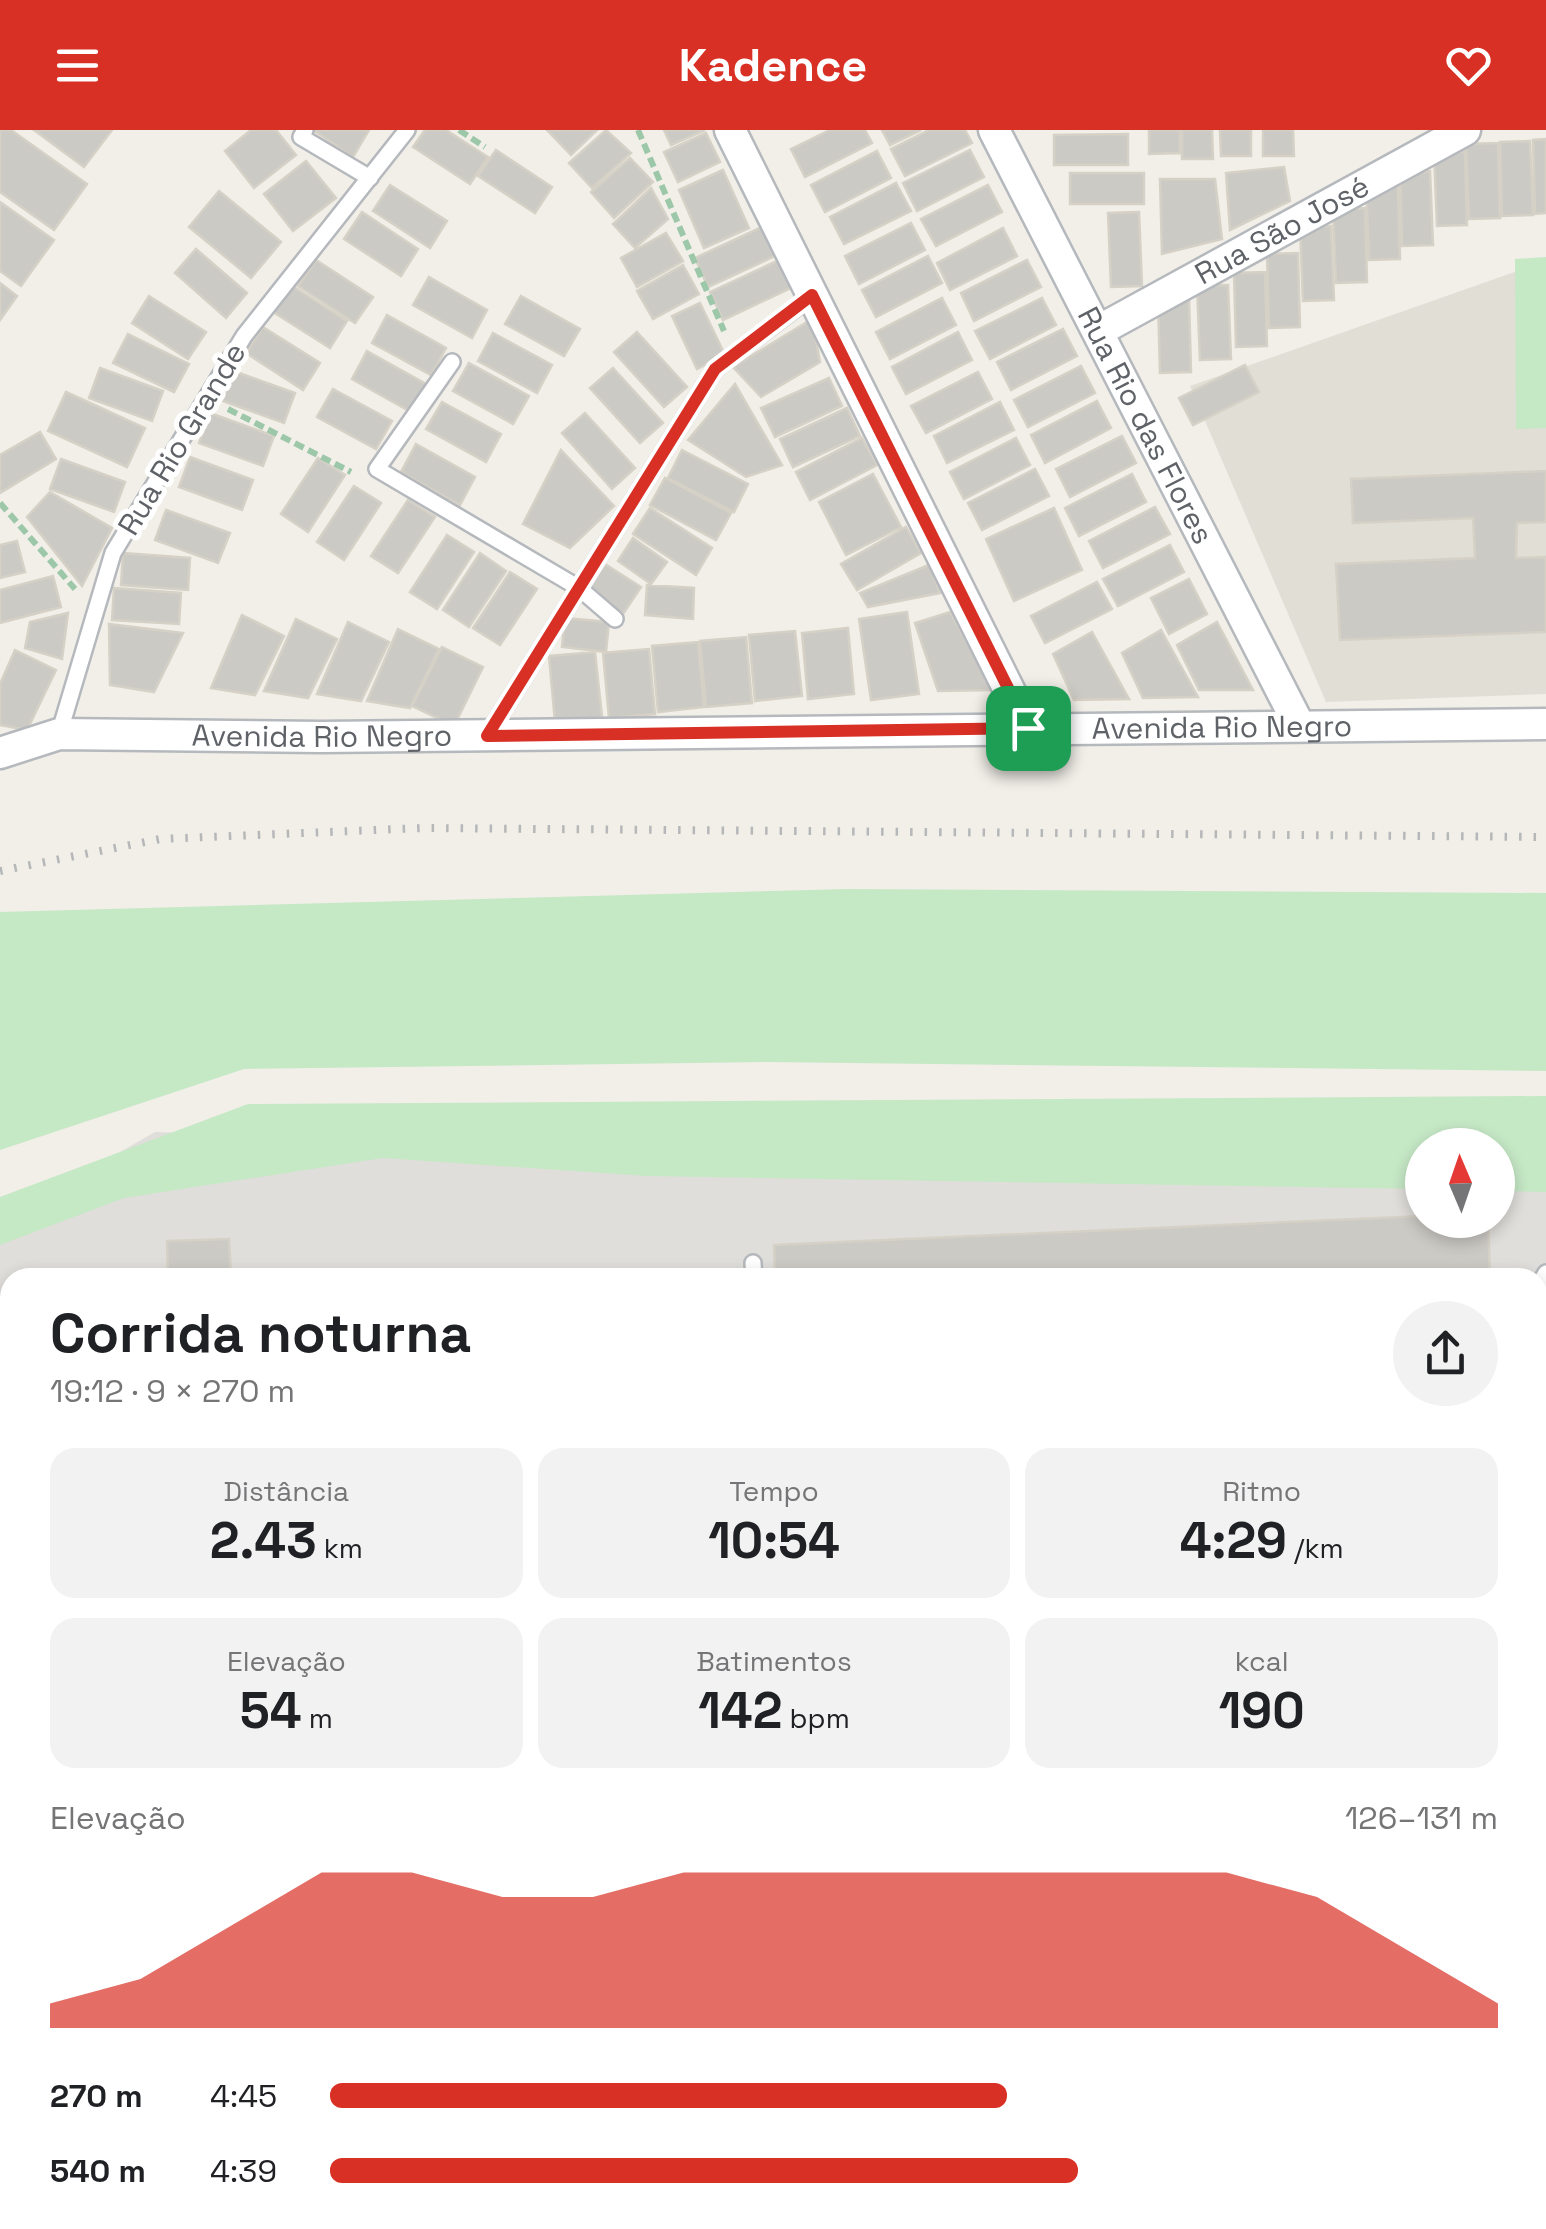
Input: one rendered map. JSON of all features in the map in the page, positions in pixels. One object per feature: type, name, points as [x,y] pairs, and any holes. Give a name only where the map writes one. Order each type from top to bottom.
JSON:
[{"type":"street","points":[[730,130],[1028,728]]},
{"type":"street","name":"Rua Rio das Flores","points":[[994,130],[1298,723]]},
{"type":"street","name":"Rua São José","points":[[1098,331],[1465,130]]},
{"type":"street","name":"Avenida Rio Negro","points":[[0,753],[59,734],[487,736],[1298,723],[1546,724]]},
{"type":"lane","points":[[305,130],[301,137],[370,178]]},
{"type":"lane","name":"Rua Rio Grande","points":[[59,734],[113,553],[209,400],[244,336],[408,130]]},
{"type":"lane","points":[[487,736],[715,369],[812,295]]},
{"type":"lane","points":[[452,362],[378,469],[579,588],[615,619]]},
{"type":"path","points":[[459,130],[485,147]]},
{"type":"path","points":[[638,130],[734,355]]},
{"type":"path","points":[[209,400],[362,478],[378,469]]},
{"type":"path","points":[[0,504],[96,612]]},
{"type":"shaded area","points":[[1546,261],[1546,694],[1326,702],[1190,386]]},
{"type":"shaded area","points":[[155,1132],[1405,1169],[1405,1238],[1515,1238],[1515,1171],[1546,1172],[1546,1268],[0,1268],[0,1221]]},
{"type":"green space","points":[[1546,257],[1546,428],[1516,429],[1515,259]]},
{"type":"green space","points":[[847,889],[1546,893],[1546,1071],[767,1062],[244,1069],[0,1150],[0,912]]},
{"type":"green space","points":[[1546,1096],[1546,1192],[1515,1191],[1515,1128],[1405,1128],[1405,1189],[646,1176],[383,1158],[124,1198],[0,1245],[0,1197],[248,1104]]},
{"type":"building","points":[[0,130],[11,130],[87,184],[54,230],[0,192]]},
{"type":"building","points":[[34,130],[112,130],[84,167]]},
{"type":"building","points":[[251,130],[276,130],[296,155],[254,188],[225,151]]},
{"type":"building","points":[[313,130],[369,130],[353,157]]},
{"type":"building","points":[[425,130],[446,130],[488,157],[470,184],[413,147]]},
{"type":"building","points":[[547,130],[597,130],[571,155]]},
{"type":"building","points":[[606,130],[631,153],[592,188],[569,163]]},
{"type":"building","points":[[664,130],[705,130],[671,145]]},
{"type":"building","points":[[830,130],[865,130],[872,143],[805,177],[791,149]]},
{"type":"building","points":[[882,130],[921,130],[890,145]]},
{"type":"building","points":[[929,130],[965,130],[972,143],[905,176],[891,149]]},
{"type":"building","points":[[1149,130],[1180,130],[1180,153],[1149,154]]},
{"type":"building","points":[[1182,130],[1212,130],[1213,159],[1182,159]]},
{"type":"building","points":[[1220,130],[1251,130],[1251,156],[1221,156]]},
{"type":"building","points":[[1263,130],[1293,130],[1294,156],[1263,156]]},
{"type":"building","points":[[706,133],[720,162],[678,182],[664,152]]},
{"type":"building","points":[[1128,134],[1128,165],[1054,165],[1054,135]]},
{"type":"building","points":[[1546,139],[1546,213],[1535,214],[1533,140]]},
{"type":"building","points":[[1530,141],[1533,215],[1502,216],[1500,142]]},
{"type":"building","points":[[1498,143],[1500,218],[1469,219],[1466,144]]},
{"type":"building","points":[[496,150],[552,187],[535,213],[478,176]]},
{"type":"building","points":[[970,150],[984,177],[917,211],[903,183]]},
{"type":"building","points":[[877,151],[891,178],[825,212],[811,185]]},
{"type":"building","points":[[1465,151],[1467,225],[1437,226],[1434,152]]},
{"type":"building","points":[[630,158],[653,182],[614,218],[591,192]]},
{"type":"building","points":[[306,161],[336,198],[293,231],[264,194]]},
{"type":"building","points":[[1284,167],[1290,201],[1230,230],[1226,173]]},
{"type":"building","points":[[723,170],[749,228],[704,248],[679,190]]},
{"type":"building","points":[[1430,171],[1433,245],[1402,246],[1400,172]]},
{"type":"building","points":[[1070,173],[1144,173],[1144,204],[1070,204]]},
{"type":"building","points":[[1160,179],[1215,179],[1222,239],[1162,254]]},
{"type":"building","points":[[896,183],[911,211],[844,244],[830,217]]},
{"type":"building","points":[[390,185],[447,221],[430,248],[373,211]]},
{"type":"building","points":[[988,185],[1002,212],[936,246],[921,219]]},
{"type":"building","points":[[1398,185],[1400,259],[1369,260],[1366,186]]},
{"type":"building","points":[[651,188],[668,219],[635,248],[613,224]]},
{"type":"building","points":[[219,191],[281,242],[251,278],[189,227]]},
{"type":"building","points":[[0,202],[54,240],[21,286],[0,271]]},
{"type":"building","points":[[1365,208],[1367,282],[1336,283],[1333,209]]},
{"type":"building","points":[[362,212],[418,249],[401,276],[344,239]]},
{"type":"building","points":[[1139,212],[1142,286],[1111,287],[1108,213]]},
{"type":"building","points":[[911,223],[925,250],[859,284],[845,256]]},
{"type":"building","points":[[1331,226],[1334,300],[1303,301],[1300,227]]},
{"type":"building","points":[[762,227],[775,256],[708,287],[695,258]]},
{"type":"building","points":[[1003,228],[1017,256],[950,290],[937,263]]},
{"type":"building","points":[[666,233],[683,261],[637,287],[621,258]]},
{"type":"building","points":[[196,249],[247,293],[226,318],[175,273]]},
{"type":"building","points":[[1298,253],[1300,327],[1269,328],[1267,254]]},
{"type":"building","points":[[928,256],[942,283],[876,317],[862,290]]},
{"type":"building","points":[[316,260],[373,297],[355,323],[298,286]]},
{"type":"building","points":[[1027,260],[1041,287],[974,321],[961,293]]},
{"type":"building","points":[[777,261],[791,288],[723,320],[710,292]]},
{"type":"building","points":[[683,265],[699,294],[653,319],[637,291]]},
{"type":"building","points":[[1265,272],[1267,346],[1236,347],[1234,273]]},
{"type":"building","points":[[429,277],[487,310],[472,338],[413,305]]},
{"type":"building","points":[[0,283],[17,296],[0,320]]},
{"type":"building","points":[[291,285],[347,321],[330,348],[273,312]]},
{"type":"building","points":[[1228,285],[1231,359],[1200,360],[1197,286]]},
{"type":"building","points":[[149,296],[206,332],[188,359],[132,323]]},
{"type":"building","points":[[521,296],[580,329],[564,356],[505,324]]},
{"type":"building","points":[[942,298],[956,325],[890,359],[876,332]]},
{"type":"building","points":[[1042,298],[1056,325],[990,359],[975,331]]},
{"type":"building","points":[[1189,298],[1191,372],[1160,373],[1158,299]]},
{"type":"building","points":[[700,303],[725,355],[697,369],[672,316]]},
{"type":"building","points":[[387,315],[446,348],[431,375],[372,343]]},
{"type":"building","points":[[812,319],[820,362],[761,397],[733,367]]},
{"type":"building","points":[[263,327],[320,363],[303,390],[246,353]]},
{"type":"building","points":[[1063,329],[1077,356],[1011,390],[997,362]]},
{"type":"building","points":[[637,332],[687,387],[664,407],[614,352]]},
{"type":"building","points":[[958,332],[972,360],[906,394],[892,367]]},
{"type":"building","points":[[493,333],[552,365],[537,393],[478,361]]},
{"type":"building","points":[[128,334],[189,364],[174,392],[113,363]]},
{"type":"building","points":[[367,351],[426,384],[411,412],[352,379]]},
{"type":"building","points":[[469,363],[529,396],[513,424],[453,391]]},
{"type":"building","points":[[1245,365],[1259,392],[1193,425],[1179,398]]},
{"type":"building","points":[[1081,366],[1095,393],[1028,427],[1014,400]]},
{"type":"building","points":[[100,368],[163,391],[152,421],[89,398]]},
{"type":"building","points":[[613,368],[663,423],[640,443],[590,388]]},
{"type":"building","points":[[231,370],[295,393],[284,423],[220,400]]},
{"type":"building","points":[[978,372],[992,399],[926,433],[911,406]]},
{"type":"building","points":[[829,378],[842,406],[775,437],[761,408]]},
{"type":"building","points":[[735,384],[782,465],[746,477],[688,440]]},
{"type":"building","points":[[333,389],[392,421],[376,449],[317,417]]},
{"type":"building","points":[[66,392],[145,428],[127,467],[48,431]]},
{"type":"building","points":[[1097,401],[1111,428],[1045,463],[1031,435]]},
{"type":"building","points":[[442,402],[501,434],[486,462],[426,429]]},
{"type":"building","points":[[1000,402],[1014,430],[947,463],[934,436]]},
{"type":"building","points":[[847,408],[860,436],[793,467],[780,439]]},
{"type":"building","points":[[210,413],[274,436],[263,466],[199,443]]},
{"type":"building","points":[[585,413],[635,468],[612,489],[562,433]]},
{"type":"building","points":[[40,432],[56,459],[0,493],[0,455]]},
{"type":"building","points":[[1122,436],[1136,463],[1070,497],[1056,469]]},
{"type":"building","points":[[862,438],[877,465],[810,500],[796,472]]},
{"type":"building","points":[[1016,438],[1030,465],[964,499],[950,472]]},
{"type":"building","points":[[416,444],[475,477],[460,505],[401,472]]},
{"type":"building","points":[[561,450],[614,506],[570,548],[523,524]]},
{"type":"building","points":[[682,450],[748,484],[734,512],[668,478]]},
{"type":"building","points":[[190,457],[253,480],[242,510],[179,487]]},
{"type":"building","points":[[318,458],[345,475],[308,532],[281,514]]},
{"type":"building","points":[[61,459],[125,482],[114,512],[50,489]]},
{"type":"building","points":[[1035,469],[1049,496],[982,530],[968,503]]},
{"type":"building","points":[[1546,471],[1546,522],[1517,523],[1516,558],[1546,557],[1546,632],[1340,640],[1336,564],[1475,558],[1473,518],[1353,523],[1351,479]]},
{"type":"building","points":[[873,474],[901,527],[846,555],[819,502]]},
{"type":"building","points":[[1132,474],[1146,502],[1079,536],[1065,508]]},
{"type":"building","points":[[665,478],[731,513],[716,540],[650,505]]},
{"type":"building","points":[[354,486],[381,503],[344,560],[317,542]]},
{"type":"building","points":[[50,492],[112,528],[82,586],[27,517]]},
{"type":"building","points":[[408,500],[435,517],[398,573],[371,556]]},
{"type":"building","points":[[1155,507],[1170,534],[1103,568],[1089,541]]},
{"type":"building","points":[[650,508],[712,548],[696,575],[633,534]]},
{"type":"building","points":[[1054,508],[1082,570],[1014,601],[986,539]]},
{"type":"building","points":[[166,510],[230,533],[218,563],[155,540]]},
{"type":"building","points":[[906,527],[921,553],[857,590],[841,564]]},
{"type":"building","points":[[447,535],[474,552],[437,609],[410,592]]},
{"type":"building","points":[[633,538],[667,562],[651,584],[618,561]]},
{"type":"building","points":[[17,541],[25,572],[0,578],[0,545]]},
{"type":"building","points":[[1170,545],[1184,572],[1118,606],[1103,579]]},
{"type":"building","points":[[123,553],[190,558],[188,590],[121,585]]},
{"type":"building","points":[[480,553],[506,571],[469,627],[443,610]]},
{"type":"building","points":[[605,564],[641,587],[623,614],[587,590]]},
{"type":"building","points":[[929,565],[940,593],[868,607],[860,593]]},
{"type":"building","points":[[510,572],[537,589],[500,645],[473,628]]},
{"type":"building","points":[[53,576],[61,607],[0,623],[0,590]]},
{"type":"building","points":[[1189,579],[1207,614],[1169,634],[1151,598]]},
{"type":"building","points":[[1097,582],[1112,609],[1045,643],[1031,616]]},
{"type":"building","points":[[647,585],[694,588],[693,619],[645,615]]},
{"type":"building","points":[[114,588],[181,593],[179,624],[112,620]]},
{"type":"building","points":[[907,612],[919,694],[871,700],[859,619]]},
{"type":"building","points":[[950,612],[993,690],[938,691],[915,623]]},
{"type":"building","points":[[68,613],[62,659],[25,648],[30,622]]},
{"type":"building","points":[[242,615],[284,636],[255,695],[211,688]]},
{"type":"building","points":[[565,618],[609,622],[606,652],[562,647]]},
{"type":"building","points":[[296,619],[337,639],[308,698],[264,691]]},
{"type":"building","points":[[348,622],[389,642],[361,701],[317,694]]},
{"type":"building","points":[[1217,622],[1253,690],[1199,690],[1177,645]]},
{"type":"building","points":[[109,624],[183,633],[154,692],[110,685]]},
{"type":"building","points":[[848,628],[854,694],[808,699],[802,633]]},
{"type":"building","points":[[398,629],[439,649],[410,708],[367,701]]},
{"type":"building","points":[[1161,630],[1198,697],[1143,698],[1122,653]]},
{"type":"building","points":[[795,631],[802,696],[755,701],[749,635]]},
{"type":"building","points":[[1092,632],[1129,699],[1074,700],[1053,654]]},
{"type":"building","points":[[746,637],[752,703],[706,707],[700,641]]},
{"type":"building","points":[[698,642],[704,707],[658,712],[652,646]]},
{"type":"building","points":[[442,647],[483,667],[454,726],[412,706]]},
{"type":"building","points":[[649,649],[655,714],[609,718],[603,653]]},
{"type":"building","points":[[15,650],[56,670],[27,730],[0,725],[0,684]]},
{"type":"building","points":[[595,652],[602,717],[555,722],[549,656]]},
{"type":"building","points":[[1405,1217],[1405,1238],[1489,1238],[1490,1268],[775,1268],[774,1245]]},
{"type":"building","points":[[229,1239],[230,1268],[168,1268],[167,1241]]},
{"type":"railway","points":[[0,871],[160,839],[423,828],[1546,837]]},
{"type":"route","points":[[812,295],[1028,728],[758,732],[487,736],[715,369],[812,295]]}]
